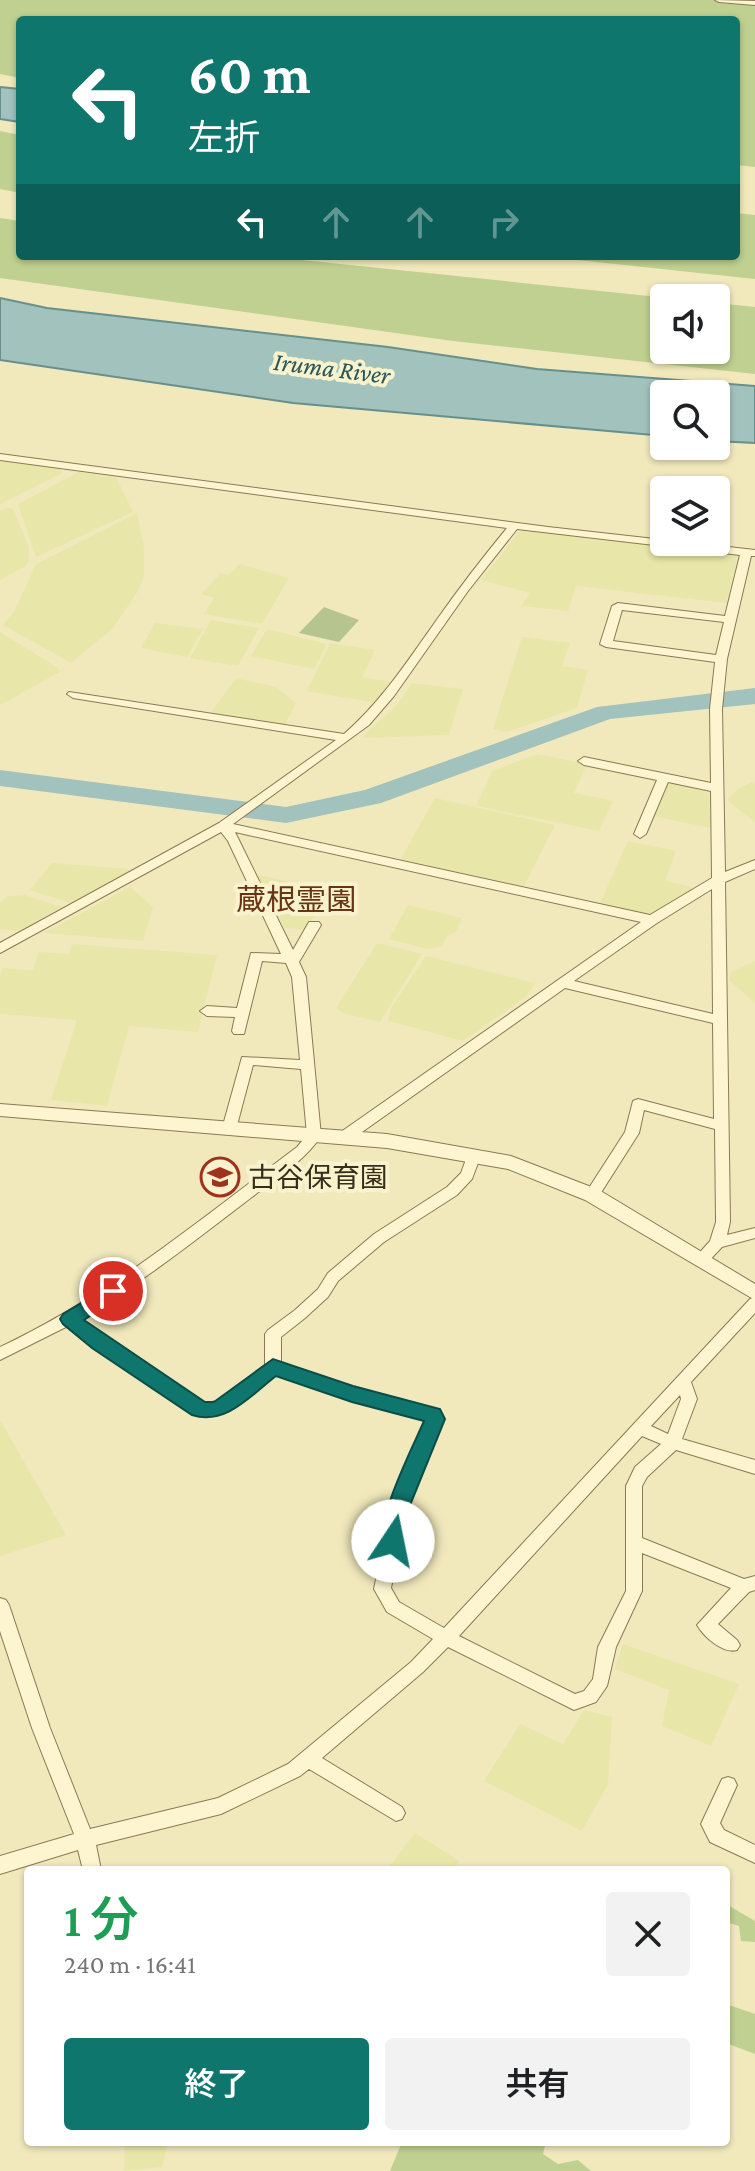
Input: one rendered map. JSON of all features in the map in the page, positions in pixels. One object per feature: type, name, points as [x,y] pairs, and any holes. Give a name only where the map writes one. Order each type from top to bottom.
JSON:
[{"type":"street","points":[[719,0],[755,3]]},
{"type":"street","points":[[0,457],[514,526],[750,552],[721,659],[717,689],[723,1222],[717,1243],[701,1260]]},
{"type":"street","points":[[0,949],[223,826],[346,738],[390,694],[464,589],[514,526]]},
{"type":"street","points":[[721,659],[606,644],[618,606],[731,620]]},
{"type":"street","points":[[73,694],[346,738]]},
{"type":"street","points":[[584,761],[716,788]]},
{"type":"street","points":[[640,834],[664,778]]},
{"type":"street","points":[[223,826],[652,920]]},
{"type":"street","points":[[0,1354],[70,1319],[113,1291],[302,1151],[314,1136],[299,977],[294,959],[234,840],[223,826]]},
{"type":"street","points":[[343,1138],[652,920],[718,880],[755,864]]},
{"type":"street","points":[[294,959],[314,925]]},
{"type":"street","points":[[239,1031],[256,956],[294,959]]},
{"type":"street","points":[[562,983],[721,1020]]},
{"type":"street","points":[[207,1011],[243,1013]]},
{"type":"street","points":[[229,1129],[247,1060],[307,1065]]},
{"type":"street","points":[[592,1195],[632,1133],[638,1104],[723,1126]]},
{"type":"street","points":[[0,1110],[387,1141],[511,1163],[592,1195],[755,1293]]},
{"type":"street","points":[[273,1367],[273,1334],[300,1314],[323,1293],[333,1277],[379,1238],[452,1191],[467,1175],[474,1155]]},
{"type":"street","points":[[717,1243],[755,1233]]},
{"type":"street","points":[[0,1865],[85,1839],[221,1806],[294,1770],[417,1667],[446,1638],[755,1303]]},
{"type":"street","points":[[70,1319],[99,1343],[199,1409],[210,1411],[221,1407],[273,1367]]},
{"type":"street","points":[[273,1367],[352,1394],[432,1415],[435,1419],[398,1510],[382,1589],[393,1607],[446,1638],[574,1702],[590,1697],[601,1681],[607,1647],[634,1591],[634,1486],[641,1472],[673,1443],[689,1399],[683,1381]]},
{"type":"street","points":[[640,1428],[673,1443],[755,1467]]},
{"type":"street","points":[[636,1543],[749,1585],[706,1625],[731,1645]]},
{"type":"street","points":[[0,1605],[41,1728],[85,1839],[91,1866]]},
{"type":"street","points":[[307,1758],[396,1813]]},
{"type":"street","points":[[728,1785],[710,1824],[717,1836],[755,1854]]},
{"type":"shaded area","points":[[0,460],[60,469],[62,473],[0,504]]},
{"type":"shaded area","points":[[79,472],[116,477],[133,512],[36,557],[18,504]]},
{"type":"shaded area","points":[[13,509],[29,547],[29,560],[26,566],[0,580],[0,511]]},
{"type":"shaded area","points":[[137,513],[144,548],[144,575],[138,591],[113,628],[71,663],[3,625],[14,612],[36,564]]},
{"type":"shaded area","points":[[524,530],[650,544],[650,556],[730,556],[730,553],[738,556],[726,603],[576,586],[568,611],[521,606],[530,593],[481,580],[519,532]]},
{"type":"shaded area","points":[[239,564],[289,578],[262,624],[204,614],[214,598],[201,594],[221,573],[229,575]]},
{"type":"shaded area","points":[[211,620],[259,628],[238,666],[190,658]]},
{"type":"shaded area","points":[[155,623],[203,629],[187,657],[141,648]]},
{"type":"shaded area","points":[[267,629],[327,644],[314,669],[251,656]]},
{"type":"shaded area","points":[[0,632],[60,672],[0,705]]},
{"type":"shaded area","points":[[522,637],[570,643],[562,666],[588,670],[577,708],[507,732],[493,729]]},
{"type":"shaded area","points":[[330,643],[375,650],[362,677],[391,682],[376,703],[307,691]]},
{"type":"shaded area","points":[[235,680],[276,687],[296,703],[285,725],[218,716],[211,712]]},
{"type":"shaded area","points":[[412,683],[463,689],[449,735],[365,738],[363,736],[397,705]]},
{"type":"shaded area","points":[[538,754],[587,764],[574,793],[613,801],[599,831],[476,806],[492,771]]},
{"type":"shaded area","points":[[752,782],[755,784],[755,822],[727,800],[738,789]]},
{"type":"shaded area","points":[[677,783],[709,793],[710,828],[653,816],[666,785]]},
{"type":"shaded area","points":[[435,798],[555,825],[523,888],[400,860]]},
{"type":"shaded area","points":[[628,841],[676,851],[665,881],[692,887],[691,892],[649,915],[600,903]]},
{"type":"shaded area","points":[[52,863],[129,869],[129,872],[70,903],[30,890]]},
{"type":"shaded area","points":[[257,876],[331,892],[304,930],[285,928]]},
{"type":"shaded area","points":[[130,887],[153,907],[143,941],[44,933]]},
{"type":"shaded area","points":[[25,895],[61,907],[19,931],[0,929],[0,903],[8,896]]},
{"type":"shaded area","points":[[408,905],[462,918],[456,932],[447,936],[441,947],[427,949],[389,939]]},
{"type":"shaded area","points":[[377,943],[422,954],[380,1022],[346,1014],[336,1008]]},
{"type":"shaded area","points":[[72,944],[217,955],[198,1032],[129,1026],[107,1106],[51,1100],[77,1020],[0,1014],[3,968],[33,970],[39,952],[69,954]]},
{"type":"shaded area","points":[[426,956],[535,983],[526,997],[463,1041],[388,1021],[391,1008]]},
{"type":"shaded area","points":[[755,961],[755,1003],[729,980],[731,972]]},
{"type":"shaded area","points":[[0,1420],[66,1535],[0,1556]]},
{"type":"shaded area","points":[[623,1644],[739,1684],[711,1746],[662,1726],[669,1690],[615,1669]]},
{"type":"shaded area","points":[[584,1710],[612,1717],[608,1784],[582,1831],[484,1781],[520,1724],[563,1744]]},
{"type":"shaded area","points":[[415,1833],[459,1861],[456,1866],[390,1866]]},
{"type":"shaded area","points":[[125,2146],[167,2146],[162,2167],[124,2171]]},
{"type":"green space","points":[[0,0],[755,0],[755,167],[740,165],[740,16],[16,16],[16,77],[0,74]]},
{"type":"green space","points":[[0,131],[16,134],[16,192],[0,189]]},
{"type":"green space","points":[[740,213],[755,215],[755,279],[577,260],[740,260]]},
{"type":"green space","points":[[0,218],[16,220],[16,260],[302,260],[650,296],[650,363],[453,341],[0,278]]},
{"type":"green space","points":[[730,304],[755,307],[755,374],[663,364],[730,364]]},
{"type":"green space","points":[[324,607],[359,620],[339,642],[299,633]]},
{"type":"green space","points":[[730,1906],[755,1921],[755,1942],[741,1941],[739,1926],[730,1923]]},
{"type":"green space","points":[[730,2005],[755,2014],[755,2054],[730,2045]]},
{"type":"green space","points":[[400,2146],[545,2146],[543,2154],[558,2164],[578,2160],[591,2171],[390,2171]]},
{"type":"water","points":[[0,87],[16,89],[16,121],[0,119]]},
{"type":"water","name":"Iruma River","points":[[0,298],[47,308],[388,347],[537,369],[678,380],[650,380],[650,435],[293,403],[0,360]]},
{"type":"water","points":[[730,384],[755,386],[755,443],[730,442]]},
{"type":"building","points":[[319,1163],[360,1169],[356,1187],[315,1183]]},
{"type":"waterway","points":[[0,778],[286,815],[372,797],[606,712],[755,696]]},
{"type":"place","name":"古谷保育園","points":[[220,1177]]},
{"type":"district","name":"蔵根霊園","points":[[296,900]]},
{"type":"route","points":[[113,1291],[70,1319],[99,1343],[199,1409],[210,1411],[221,1407],[273,1367],[352,1394],[432,1415],[435,1419],[398,1510],[393,1541]]}]
